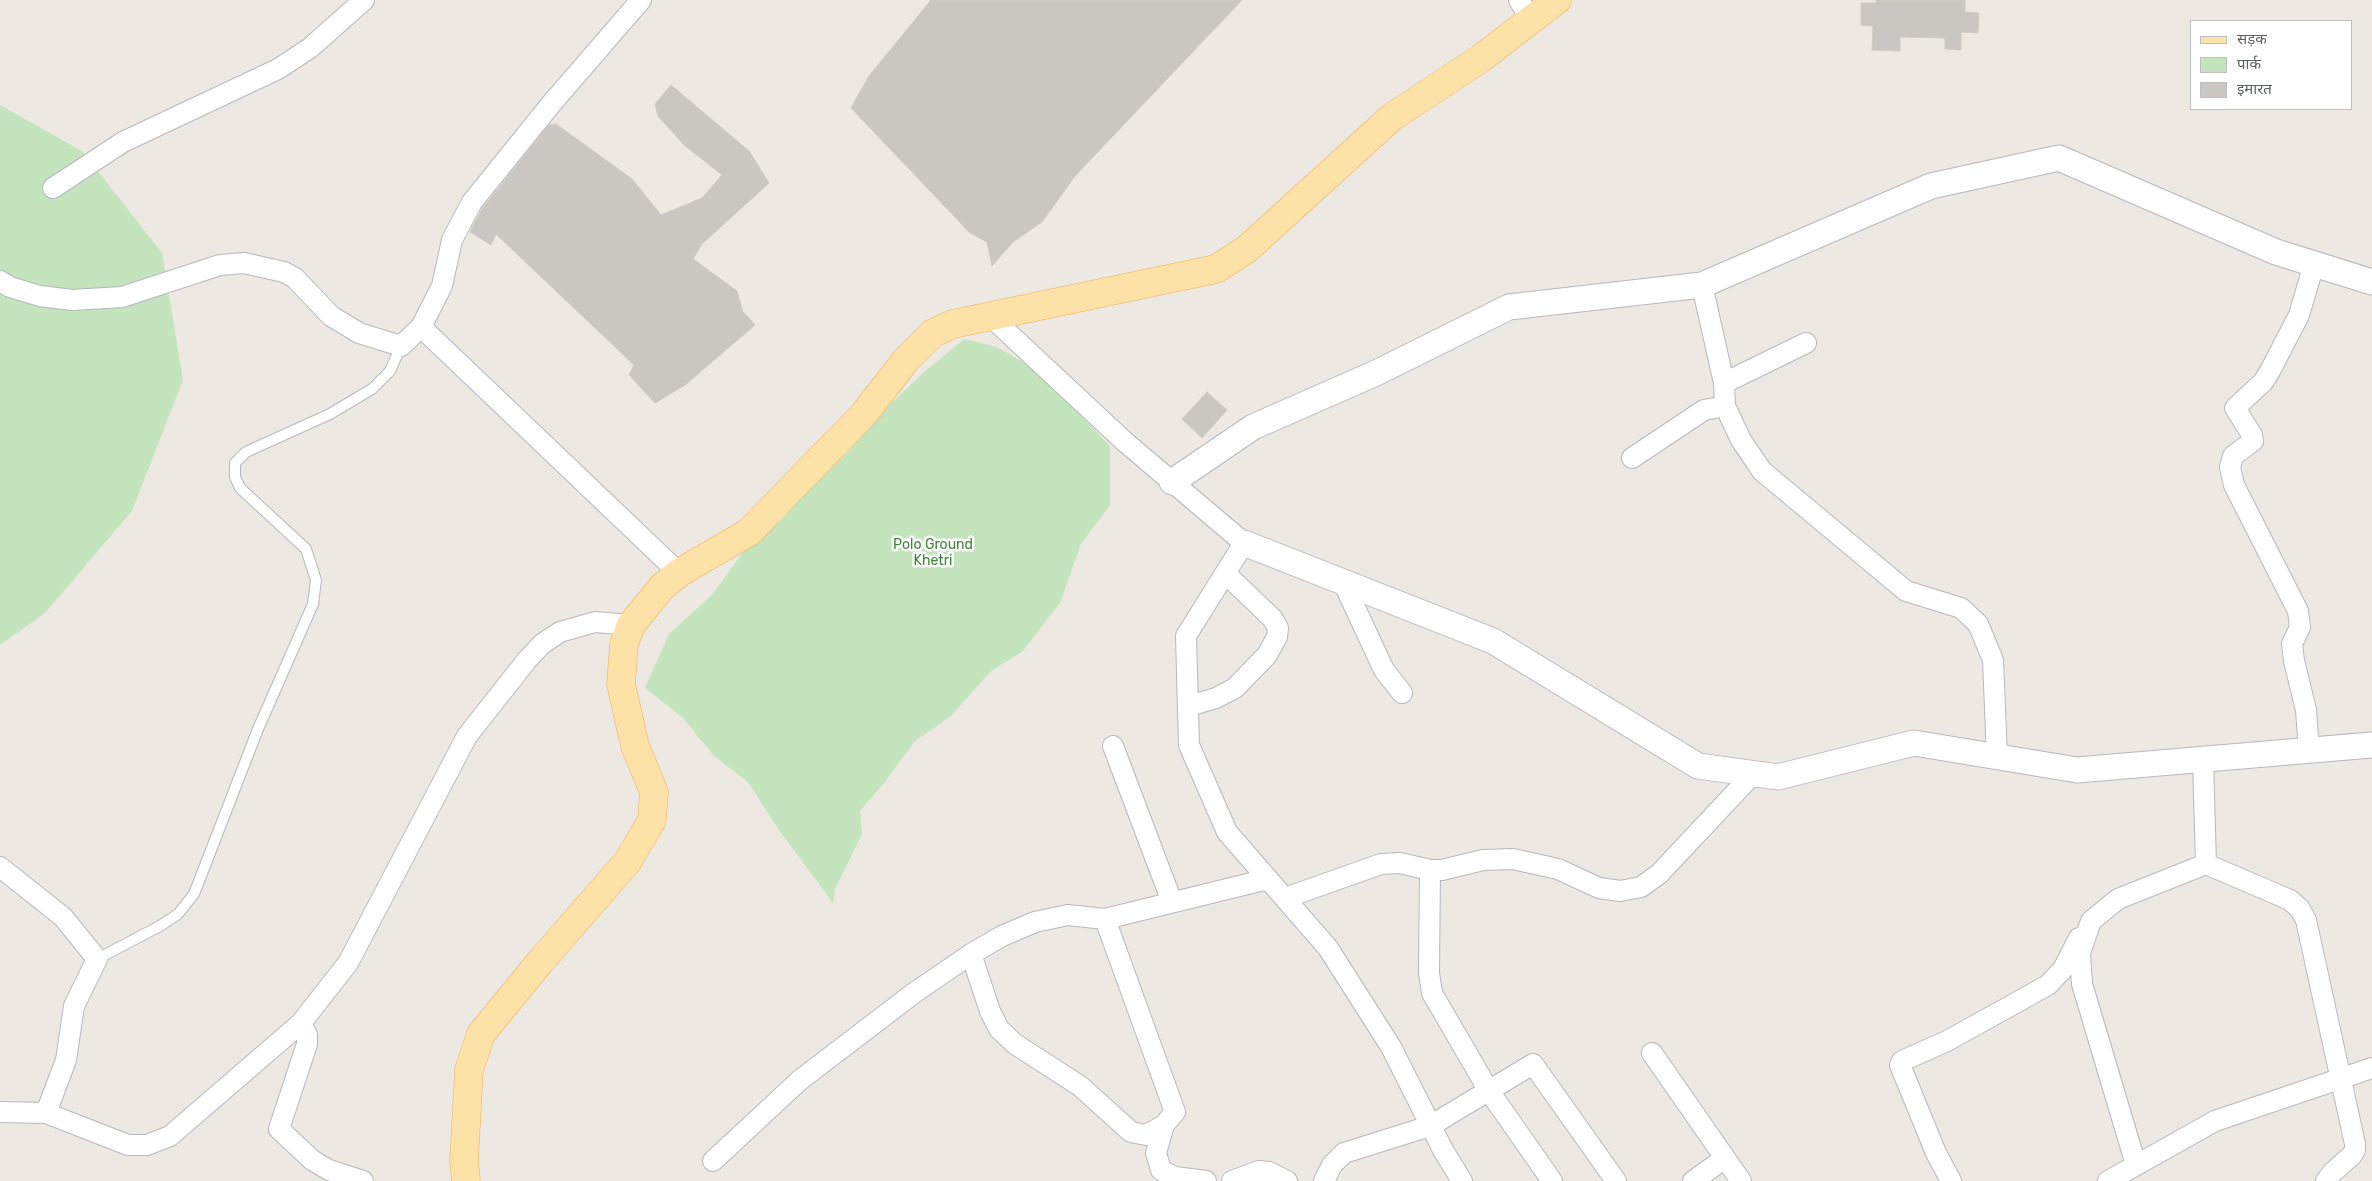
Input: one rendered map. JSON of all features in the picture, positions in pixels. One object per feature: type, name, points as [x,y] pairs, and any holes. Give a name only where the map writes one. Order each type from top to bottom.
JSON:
[{"type":"main road","points":[[466,1181],[464,1161],[469,1070],[481,1034],[540,962],[628,862],[652,820],[654,792],[635,746],[621,684],[624,644],[631,625],[662,586],[679,573],[749,532],[864,414],[906,360],[933,334],[953,324],[1216,269],[1247,249],[1392,117],[1480,59],[1525,10],[1557,0]]},
{"type":"street","points":[[53,188],[123,142],[278,69],[310,48],[364,0]]},
{"type":"street","points":[[0,280],[10,287],[48,297],[72,300],[122,297],[220,265],[244,264],[284,272],[295,278],[331,316],[359,334],[400,346],[421,327],[442,286],[452,240],[472,202],[636,2]]},
{"type":"street","points":[[1172,482],[1253,427],[1376,373],[1509,307],[1702,285],[1931,186],[2059,158],[2276,252],[2372,282]]},
{"type":"street","points":[[2309,751],[2306,710],[2294,661],[2292,644],[2300,627],[2298,612],[2234,485],[2230,467],[2233,456],[2253,442],[2252,434],[2235,408],[2263,382],[2270,371],[2299,315],[2314,264]]},
{"type":"street","points":[[1702,285],[1724,383],[1725,406],[1741,440],[1762,471],[1906,591],[1961,608],[1978,624],[1993,660],[1997,757]]},
{"type":"street","points":[[990,316],[1124,441],[1244,544],[1493,641],[1698,766],[1778,777],[1914,743],[2077,770],[2372,746]]},
{"type":"street","points":[[421,327],[679,573]]},
{"type":"street","points":[[1724,383],[1806,342]]},
{"type":"street","points":[[1632,458],[1704,410],[1725,406]]},
{"type":"street","points":[[1244,544],[1186,636],[1189,746],[1227,832],[1328,948],[1391,1047],[1430,1126],[1462,1181]]},
{"type":"street","points":[[1188,706],[1216,698],[1235,688],[1267,655],[1278,637],[1278,628],[1272,618],[1226,574]]},
{"type":"street","points":[[1343,582],[1384,670],[1402,693]]},
{"type":"street","points":[[0,1112],[46,1113],[128,1145],[147,1145],[170,1136],[301,1022],[348,963],[467,736],[510,678],[542,644],[560,632],[595,622],[631,625]]},
{"type":"street","points":[[1113,746],[1172,902]]},
{"type":"street","points":[[2203,760],[2206,864]]},
{"type":"street","points":[[1285,898],[1381,864],[1400,863],[1430,870],[1442,870],[1484,860],[1513,859],[1558,869],[1599,888],[1620,892],[1641,887],[1660,874],[1753,774]]},
{"type":"street","points":[[1951,1181],[1929,1137],[1900,1065],[1902,1062],[1947,1042],[2048,985],[2063,970],[2075,943],[2091,921],[2127,894],[2206,864],[2280,894],[2300,908],[2306,920],[2355,1150],[2326,1181]]},
{"type":"street","points":[[0,867],[63,917],[97,959],[74,1006],[66,1060],[46,1113]]},
{"type":"street","points":[[1430,870],[1429,984],[1437,1003],[1488,1091],[1552,1181]]},
{"type":"street","points":[[713,1162],[800,1080],[914,993],[970,954],[1035,922],[1068,914],[1105,919],[1268,879]]},
{"type":"street","points":[[970,954],[990,1011],[999,1029],[1015,1044],[1080,1086],[1132,1132],[1146,1135],[1164,1125],[1173,1116],[1174,1107],[1105,919]]},
{"type":"street","points":[[2091,921],[2080,953],[2082,984],[2136,1165]]},
{"type":"street","points":[[301,1022],[307,1035],[307,1044],[279,1129],[312,1160],[329,1170],[363,1181]]},
{"type":"street","points":[[1652,1053],[1741,1181]]},
{"type":"street","points":[[1324,1181],[1332,1165],[1344,1153],[1430,1126],[1531,1065],[1535,1065],[1616,1181]]},
{"type":"street","points":[[2108,1181],[2214,1121],[2341,1080],[2372,1068]]},
{"type":"street","points":[[1164,1125],[1156,1153],[1161,1170],[1175,1177],[1206,1181]]},
{"type":"street","points":[[1693,1181],[1725,1158]]},
{"type":"street","points":[[1232,1181],[1260,1171],[1269,1172],[1287,1181]]},
{"type":"lane","points":[[97,959],[160,926],[178,914],[194,894],[258,729],[313,604],[316,580],[306,549],[240,488],[235,476],[235,463],[246,452],[330,414],[372,389],[390,371],[400,346]]},
{"type":"green space","points":[[0,105],[82,151],[162,253],[183,380],[132,511],[45,613],[0,645]]},
{"type":"green space","name":"Polo Ground Khetri","points":[[964,339],[997,347],[1037,370],[1110,446],[1110,505],[1081,544],[1060,603],[1022,652],[991,671],[951,716],[915,741],[884,783],[860,811],[862,834],[835,889],[833,903],[779,830],[748,782],[714,756],[683,718],[645,688],[669,634],[712,595],[743,552],[783,519],[806,491],[848,452],[877,417],[923,373]]},
{"type":"building","points":[[931,0],[1242,0],[1075,176],[1042,222],[1013,242],[992,266],[987,242],[970,233],[851,108],[869,76]]},
{"type":"building","points":[[1876,0],[1965,0],[1965,12],[1979,13],[1978,33],[1961,32],[1961,50],[1945,49],[1945,38],[1900,37],[1900,51],[1872,50],[1873,26],[1861,25],[1861,3],[1876,3]]},
{"type":"building","points":[[671,85],[749,151],[769,183],[702,244],[693,259],[737,291],[743,312],[755,325],[685,385],[655,403],[629,375],[634,365],[496,234],[491,245],[470,232],[482,209],[549,125],[556,124],[632,179],[661,215],[702,198],[722,175],[684,145],[658,116],[655,104]]},
{"type":"building","points":[[1207,392],[1227,410],[1202,438],[1182,419]]}]
